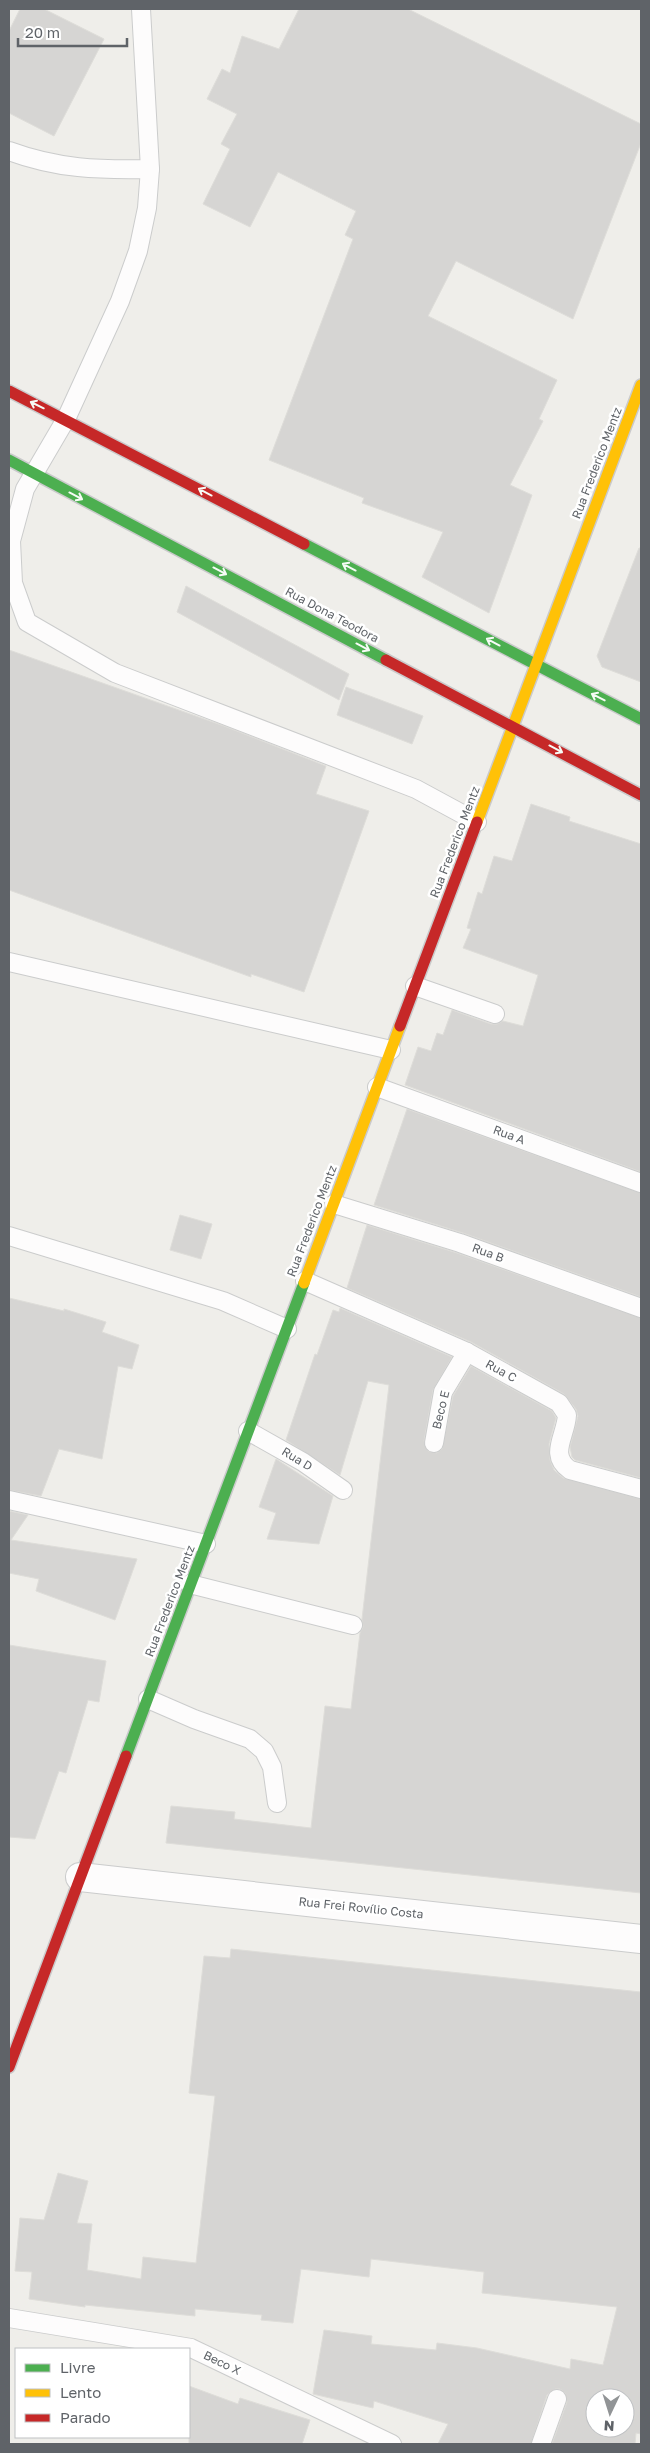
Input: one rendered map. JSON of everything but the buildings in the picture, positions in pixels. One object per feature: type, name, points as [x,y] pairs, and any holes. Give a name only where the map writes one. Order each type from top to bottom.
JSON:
[{"type":"street","name":"Rua Frederico Mentz","points":[[9,2068],[641,385]]},
{"type":"street","points":[[9,391],[641,719]]},
{"type":"street","name":"Rua Dona Teodora","points":[[9,460],[641,794]]},
{"type":"street","name":"Rua Frei Rovílio Costa","points":[[80,1877],[641,1939]]},
{"type":"lane","points":[[141,9],[150,169],[147,208],[138,251],[120,301],[66,419],[32,473],[24,490],[12,542],[13,583],[27,622],[115,672],[416,789],[477,822]]},
{"type":"lane","points":[[9,151],[37,162],[92,170],[150,169]]},
{"type":"lane","points":[[9,962],[392,1050]]},
{"type":"lane","points":[[415,986],[495,1014]]},
{"type":"lane","name":"Rua A","points":[[377,1087],[641,1183]]},
{"type":"lane","name":"Rua B","points":[[334,1204],[460,1243],[641,1308]]},
{"type":"lane","points":[[9,1236],[223,1301],[287,1329]]},
{"type":"lane","name":"Rua C","points":[[305,1281],[467,1352],[564,1408],[567,1422],[559,1450],[559,1458],[563,1465],[570,1470],[641,1489]]},
{"type":"lane","name":"Beco E","points":[[434,1443],[443,1392],[467,1352]]},
{"type":"lane","name":"Rua D","points":[[248,1431],[303,1462],[343,1490]]},
{"type":"lane","points":[[9,1500],[206,1544]]},
{"type":"lane","points":[[190,1584],[353,1624]]},
{"type":"lane","points":[[148,1699],[194,1719],[250,1739],[264,1751],[272,1767],[277,1803]]},
{"type":"lane","name":"Beco X","points":[[9,2318],[191,2348],[392,2444]]},
{"type":"lane","points":[[541,2444],[557,2399]]},
{"type":"traffic: fast","points":[[9,460],[386,660]]},
{"type":"traffic: fast","points":[[304,544],[641,719]]},
{"type":"traffic: fast","points":[[126,1756],[304,1283]]},
{"type":"traffic: slow","points":[[477,822],[641,385]]},
{"type":"traffic: slow","points":[[304,1283],[400,1026]]},
{"type":"traffic: jam","points":[[9,391],[304,544]]},
{"type":"traffic: jam","points":[[386,660],[641,795]]},
{"type":"traffic: jam","points":[[400,1026],[477,822]]},
{"type":"traffic: jam","points":[[9,2067],[126,1756]]}]
